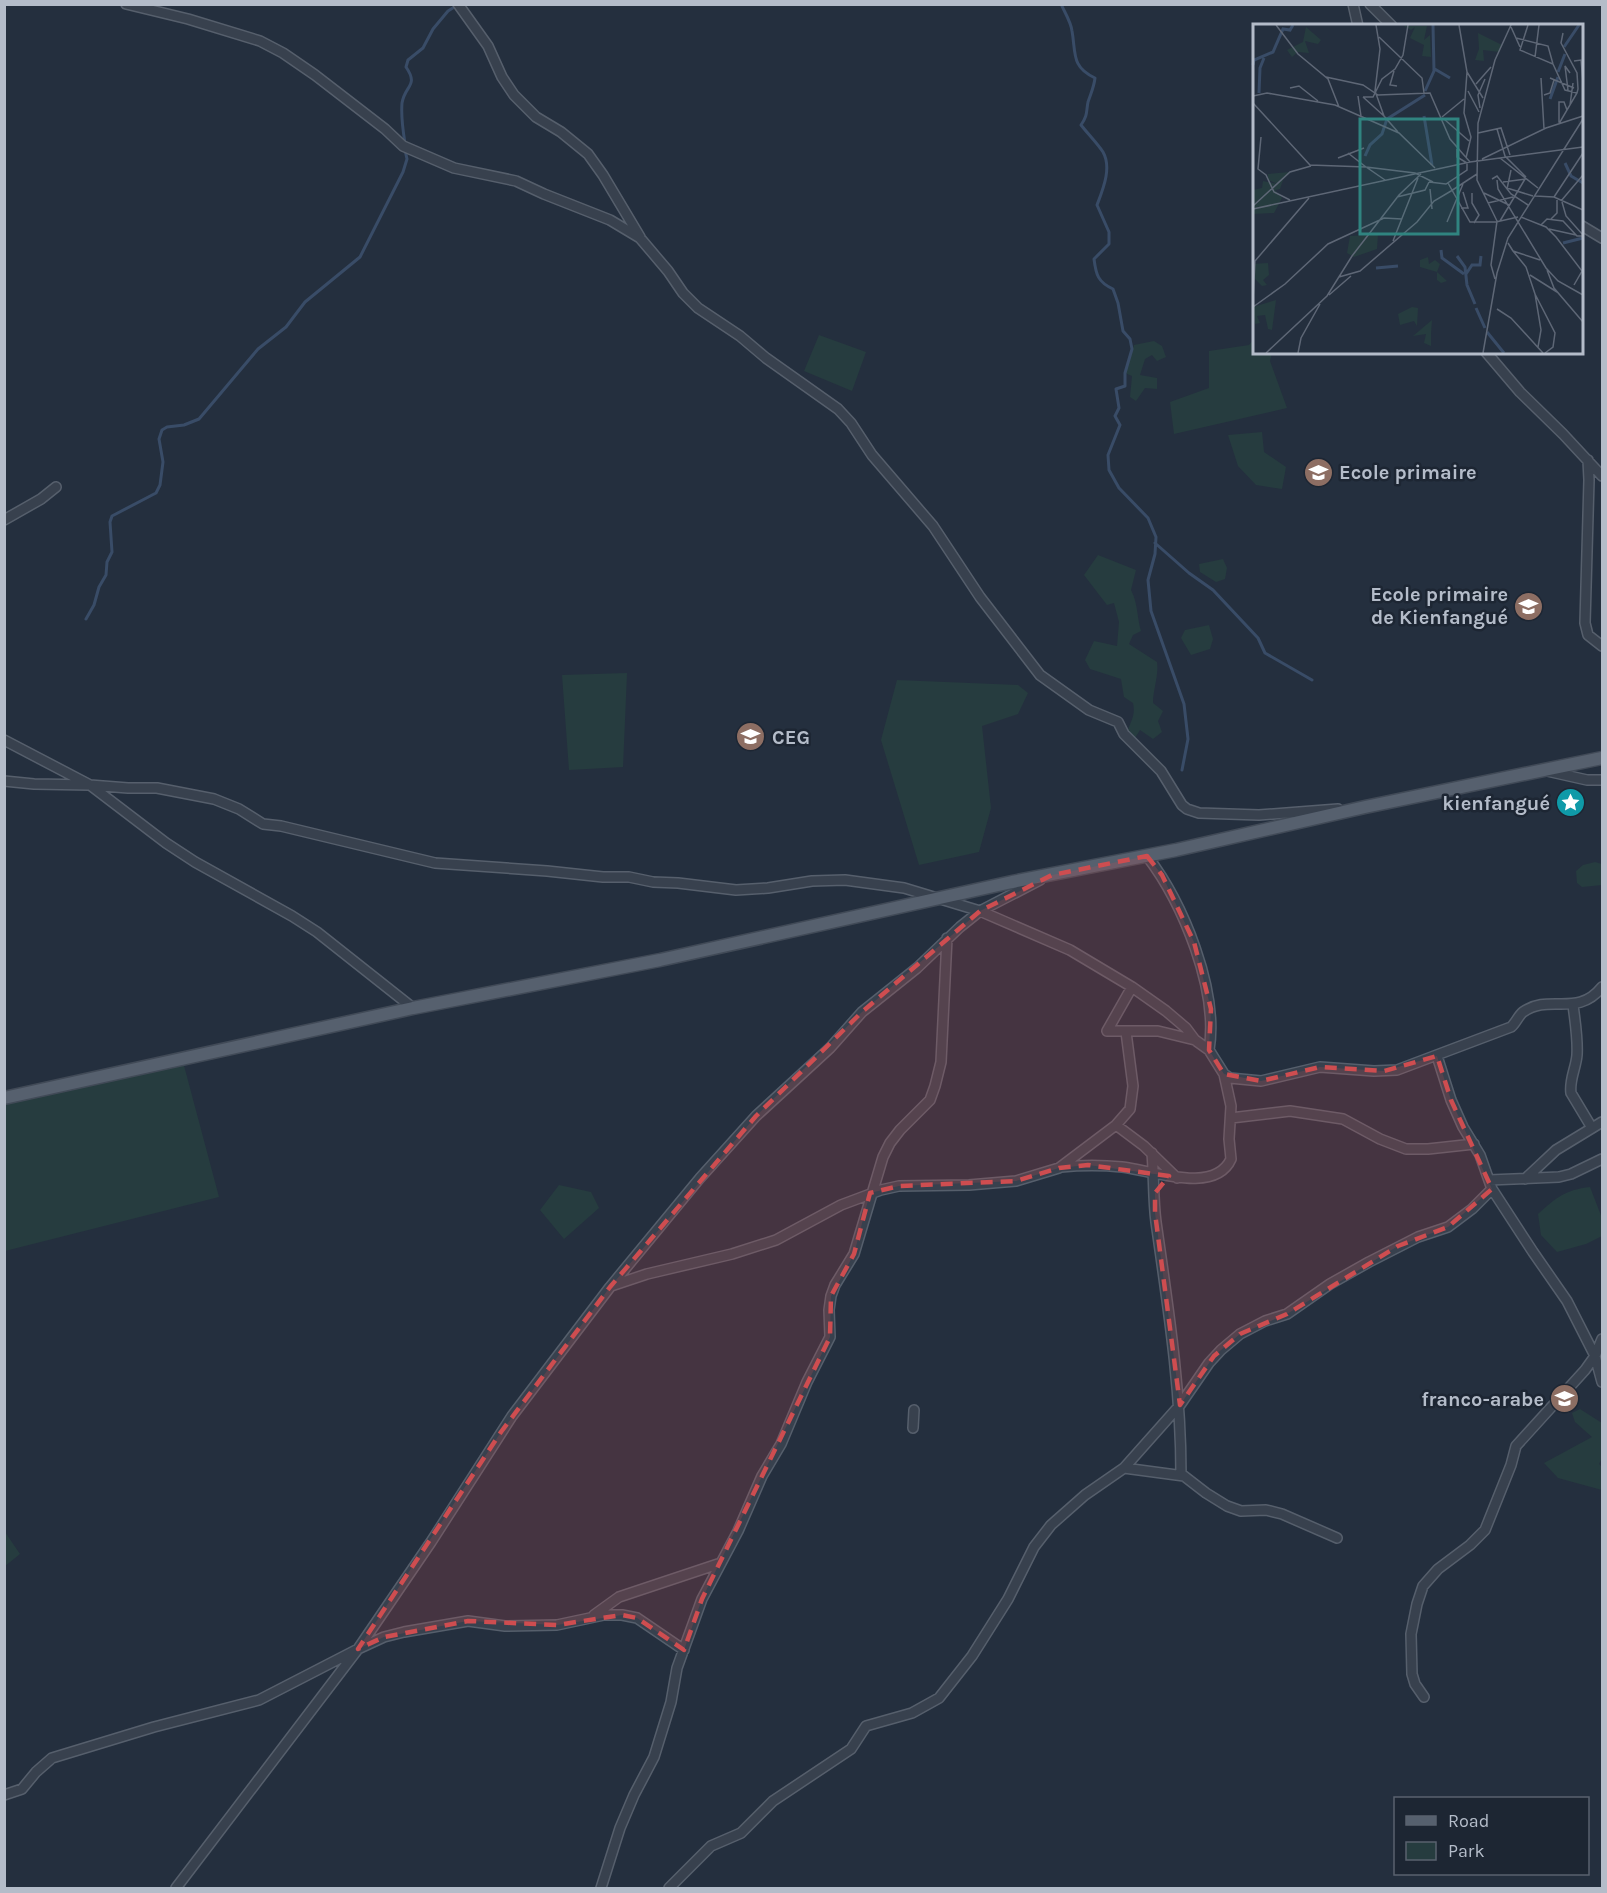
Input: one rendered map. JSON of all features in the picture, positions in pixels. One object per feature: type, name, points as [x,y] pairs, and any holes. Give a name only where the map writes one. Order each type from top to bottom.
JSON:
[{"type":"main road","points":[[4,1098],[413,1008],[660,960],[1602,758]]},
{"type":"street","points":[[126,4],[188,19],[260,41],[283,53],[315,75],[385,129],[403,146],[454,168],[516,181],[610,220],[640,238]]},
{"type":"street","points":[[458,4],[488,46],[502,77],[514,95],[536,117],[561,132],[588,154],[640,238],[683,293],[699,308],[838,409],[851,423],[872,455],[933,526],[980,597],[1032,666],[1040,675],[1089,710],[1118,722],[1124,734],[1161,771],[1182,805],[1199,813],[1259,815],[1365,807]]},
{"type":"street","points":[[1353,4],[1358,24]]},
{"type":"street","points":[[1371,4],[1390,24]]},
{"type":"street","points":[[1583,227],[1602,238]]},
{"type":"street","points":[[1488,354],[1520,392],[1588,459],[1602,476]]},
{"type":"street","points":[[1588,459],[1589,519],[1585,623],[1588,634],[1602,646]]},
{"type":"street","points":[[4,520],[30,506],[56,487]]},
{"type":"street","points":[[4,740],[90,785],[165,843],[317,933],[413,1008]]},
{"type":"street","points":[[1545,771],[1587,780],[1602,780]]},
{"type":"street","points":[[4,781],[157,788],[214,799],[239,809],[263,824],[281,826],[435,863],[603,877],[629,877],[653,882],[736,890],[812,881],[845,880],[904,888],[980,911],[1070,950],[1132,987],[1178,1020],[1195,1040],[1209,1050],[1224,1074],[1231,1106],[1229,1139],[1232,1159],[1227,1166],[1210,1175],[1173,1178],[1105,1166],[1059,1168],[1016,1181],[969,1185],[899,1186],[870,1193],[776,1240],[732,1254],[647,1274],[610,1287]]},
{"type":"street","points":[[1147,856],[1162,875],[1194,942],[1211,1009],[1209,1050]]},
{"type":"street","points":[[176,1888],[358,1649],[431,1542],[501,1432],[610,1287],[700,1178],[756,1116],[830,1048],[862,1012],[917,968],[947,938],[980,911],[1052,875]]},
{"type":"street","points":[[601,1888],[620,1828],[654,1757],[684,1650],[702,1599],[718,1564],[738,1531],[762,1476],[781,1444],[830,1337],[831,1296],[854,1254],[870,1193],[883,1157],[890,1143],[923,1108],[934,1092],[941,1062],[947,938]]},
{"type":"street","points":[[1132,987],[1107,1031],[1158,1031],[1195,1040]]},
{"type":"street","points":[[1224,1074],[1243,1081],[1261,1081],[1320,1066],[1374,1071],[1390,1070],[1437,1056],[1511,1027],[1527,1010],[1558,1003],[1573,1005],[1588,1000],[1602,987]]},
{"type":"street","points":[[1573,1005],[1577,1046],[1571,1093],[1592,1128]]},
{"type":"street","points":[[1059,1168],[1116,1125],[1130,1109],[1133,1094],[1126,1032]]},
{"type":"street","points":[[1437,1056],[1451,1100],[1463,1127],[1480,1155],[1491,1184],[1533,1252],[1567,1301],[1595,1356],[1602,1382]]},
{"type":"street","points":[[1231,1118],[1290,1111],[1343,1119],[1380,1139],[1406,1149],[1473,1144]]},
{"type":"street","points":[[1525,1179],[1556,1150],[1602,1122]]},
{"type":"street","points":[[1116,1125],[1152,1153],[1173,1178]]},
{"type":"street","points":[[1152,1153],[1180,1405],[1180,1474]]},
{"type":"street","points":[[669,1888],[711,1846],[741,1833],[773,1801],[851,1749],[866,1726],[912,1713],[939,1698],[978,1647],[1008,1599],[1034,1547],[1051,1524],[1085,1495],[1124,1468],[1180,1405],[1215,1356],[1240,1334],[1287,1314],[1330,1284],[1398,1246],[1448,1227],[1472,1209],[1491,1184],[1559,1177],[1571,1174],[1602,1159]]},
{"type":"street","points":[[1155,1193],[1173,1178]]},
{"type":"street","points":[[1424,1697],[1415,1684],[1412,1674],[1411,1634],[1423,1586],[1438,1569],[1470,1545],[1485,1530],[1511,1465],[1516,1446],[1564,1395],[1595,1356],[1602,1339]]},
{"type":"street","points":[[913,1428],[914,1410]]},
{"type":"street","points":[[1124,1468],[1180,1474],[1235,1509],[1282,1514],[1337,1538]]},
{"type":"street","points":[[590,1618],[619,1597],[718,1564]]},
{"type":"street","points":[[4,1795],[22,1789],[52,1758],[154,1727],[259,1700],[384,1637],[468,1621],[505,1626],[557,1625],[604,1615],[622,1615],[637,1618],[684,1650]]},
{"type":"highlighted area","points":[[1147,856],[1162,875],[1194,942],[1211,1009],[1209,1050],[1224,1074],[1261,1081],[1320,1067],[1384,1071],[1437,1056],[1451,1100],[1492,1189],[1448,1227],[1398,1246],[1287,1314],[1240,1334],[1214,1356],[1180,1405],[1155,1213],[1155,1193],[1169,1176],[1088,1165],[1059,1168],[1016,1181],[899,1186],[870,1193],[854,1254],[831,1296],[830,1337],[702,1599],[684,1650],[637,1618],[622,1615],[557,1625],[468,1621],[384,1637],[358,1649],[501,1432],[610,1287],[756,1116],[862,1012],[980,911],[1052,875]]},
{"type":"green space","points":[[819,335],[866,352],[852,391],[804,371]]},
{"type":"green space","points":[[1253,340],[1253,354],[1272,354],[1270,361],[1287,408],[1174,434],[1170,402],[1209,388],[1209,351],[1249,345]]},
{"type":"green space","points":[[1154,341],[1162,346],[1166,357],[1157,361],[1152,355],[1145,359],[1140,375],[1157,378],[1157,389],[1145,388],[1136,401],[1130,397],[1132,376],[1125,373],[1134,345]]},
{"type":"green space","points":[[1262,432],[1264,452],[1286,467],[1282,489],[1256,485],[1238,466],[1228,435]]},
{"type":"green space","points":[[1098,555],[1136,570],[1131,590],[1141,631],[1133,635],[1129,644],[1157,662],[1153,703],[1163,711],[1158,721],[1162,732],[1153,739],[1140,730],[1135,738],[1129,738],[1126,735],[1134,708],[1133,703],[1124,697],[1121,679],[1090,669],[1085,660],[1094,641],[1117,646],[1119,622],[1114,603],[1107,605],[1084,575]]},
{"type":"green space","points":[[1223,559],[1227,568],[1225,579],[1216,582],[1200,572],[1199,564]]},
{"type":"green space","points":[[1209,625],[1213,639],[1210,649],[1191,655],[1181,638],[1185,630]]},
{"type":"green space","points":[[627,673],[623,767],[569,770],[562,675]]},
{"type":"green space","points":[[897,680],[1018,685],[1028,693],[1018,714],[982,726],[991,808],[979,852],[919,865],[881,740]]},
{"type":"green space","points":[[1595,862],[1602,864],[1602,885],[1582,887],[1577,883],[1576,871],[1583,865]]},
{"type":"green space","points":[[182,1058],[219,1197],[5,1251],[5,1098]]},
{"type":"green space","points":[[559,1185],[591,1192],[599,1208],[564,1239],[540,1210]]},
{"type":"green space","points":[[1590,1187],[1602,1218],[1602,1236],[1586,1244],[1557,1252],[1541,1235],[1538,1214],[1562,1195]]},
{"type":"green space","points":[[1580,1409],[1602,1423],[1602,1458],[1599,1464],[1602,1467],[1602,1490],[1558,1478],[1544,1463],[1592,1437],[1575,1422],[1572,1413]]},
{"type":"green space","points":[[5,1532],[20,1554],[4,1566]]},
{"type":"waterway","points":[[1061,4],[1071,28],[1078,64],[1087,74],[1095,78],[1086,116],[1081,125],[1103,152],[1107,165],[1106,178],[1097,205],[1109,232],[1109,244],[1094,259],[1096,269],[1101,281],[1113,289],[1123,331],[1130,339],[1132,349],[1125,373],[1125,386],[1116,389],[1119,408],[1115,416],[1120,425],[1108,455],[1109,470],[1119,488],[1148,518],[1156,537],[1155,554],[1148,580],[1151,611],[1184,704],[1188,739],[1182,770]]},
{"type":"waterway","points":[[405,143],[402,103],[411,82],[410,73],[406,67],[408,60],[423,48],[433,29],[448,11],[456,6]]},
{"type":"waterway","points":[[86,619],[106,575],[107,562],[112,552],[110,522],[112,516],[156,493],[160,485],[163,462],[159,439],[162,430],[199,419],[258,349],[286,327],[305,302],[360,257],[403,172],[407,159],[405,150]]},
{"type":"waterway","points":[[1155,543],[1189,573],[1213,590],[1258,638],[1265,653],[1312,680]]},
{"type":"place","name":"Ecole primaire","points":[[1318,472]]},
{"type":"place","name":"Ecole primaire de Kienfangué","points":[[1529,606]]},
{"type":"place","name":"CEG","points":[[751,737]]},
{"type":"place","name":"kienfangué","points":[[1571,803]]},
{"type":"place","name":"franco-arabe","points":[[1565,1399]]}]
